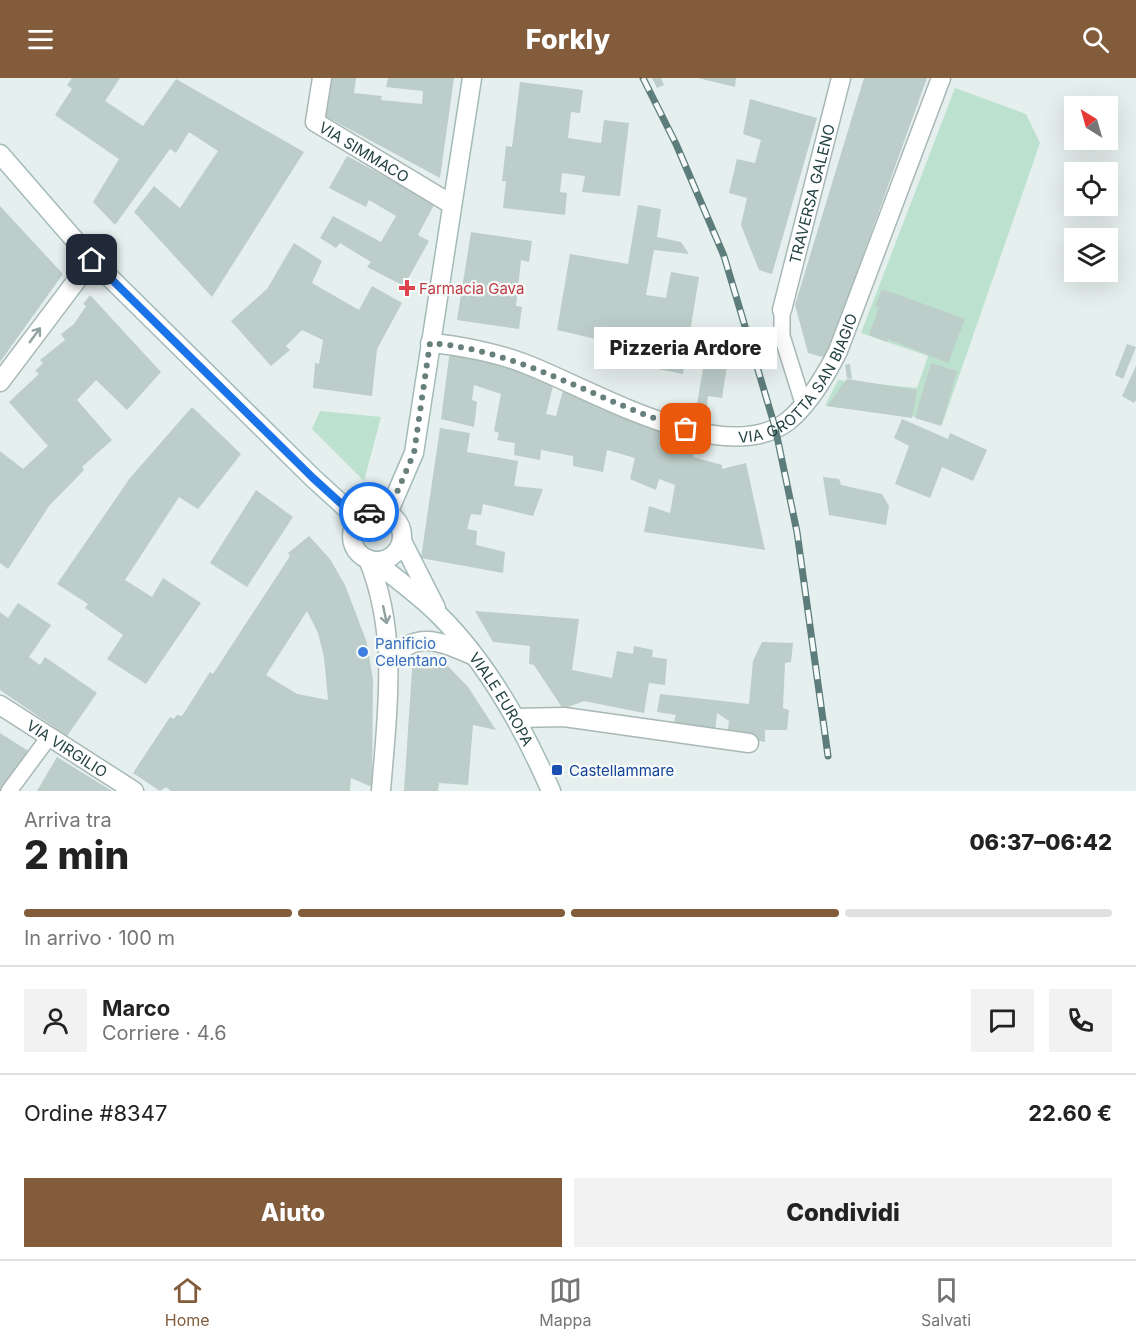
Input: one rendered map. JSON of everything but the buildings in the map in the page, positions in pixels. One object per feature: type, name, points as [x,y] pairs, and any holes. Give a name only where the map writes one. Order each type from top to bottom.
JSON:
[{"type":"street","name":"VIA SIMMACO","points":[[322,78],[315,122],[451,204]]},
{"type":"street","points":[[388,513],[414,453],[472,78]]},
{"type":"street","name":"TRAVERSA GALENO","points":[[782,310],[841,78]]},
{"type":"street","name":"VIA GROTTA SAN BIAGIO","points":[[430,343],[522,362],[644,416],[707,435],[750,436],[788,421],[826,375],[838,351],[941,78]]},
{"type":"street","points":[[0,154],[92,260],[313,478],[358,519]]},
{"type":"street","points":[[0,382],[92,260]]},
{"type":"street","points":[[782,310],[782,336],[804,402]]},
{"type":"street","points":[[371,511],[388,513],[400,525],[402,541],[439,615],[371,560],[360,555],[352,542],[353,526],[358,519],[371,511]]},
{"type":"street","points":[[371,560],[392,556],[402,541]]},
{"type":"street","points":[[371,560],[387,621],[389,661],[381,791]]},
{"type":"street","name":"VIALE EUROPA","points":[[439,615],[472,655],[516,718],[551,791]]},
{"type":"street","points":[[389,661],[400,648],[425,640],[472,655]]},
{"type":"street","name":"VIA VIRGILIO","points":[[0,705],[134,791]]},
{"type":"street","points":[[516,718],[564,717],[749,743]]},
{"type":"street","points":[[9,791],[49,737]]},
{"type":"green space","points":[[955,88],[1026,114],[1040,143],[942,425],[917,417],[825,406],[838,380],[917,388],[928,356],[861,333]]},
{"type":"green space","points":[[320,411],[381,417],[364,481],[312,429]]},
{"type":"railway","points":[[643,78],[676,144],[724,256],[775,427],[797,532],[828,756]]},
{"type":"way so far","points":[[369,512],[388,513],[414,453],[430,343],[522,362],[644,416],[686,429]]},
{"type":"place","name":"Farmacia Gava","points":[[407,288]]},
{"type":"place","name":"Pizzeria Ardore","points":[[686,429]]},
{"type":"place","name":"Panificio Celentano","points":[[363,652]]},
{"type":"place","name":"Castellammare","points":[[557,770]]},
{"type":"route","points":[[92,260],[313,478],[358,519],[369,512]]}]
